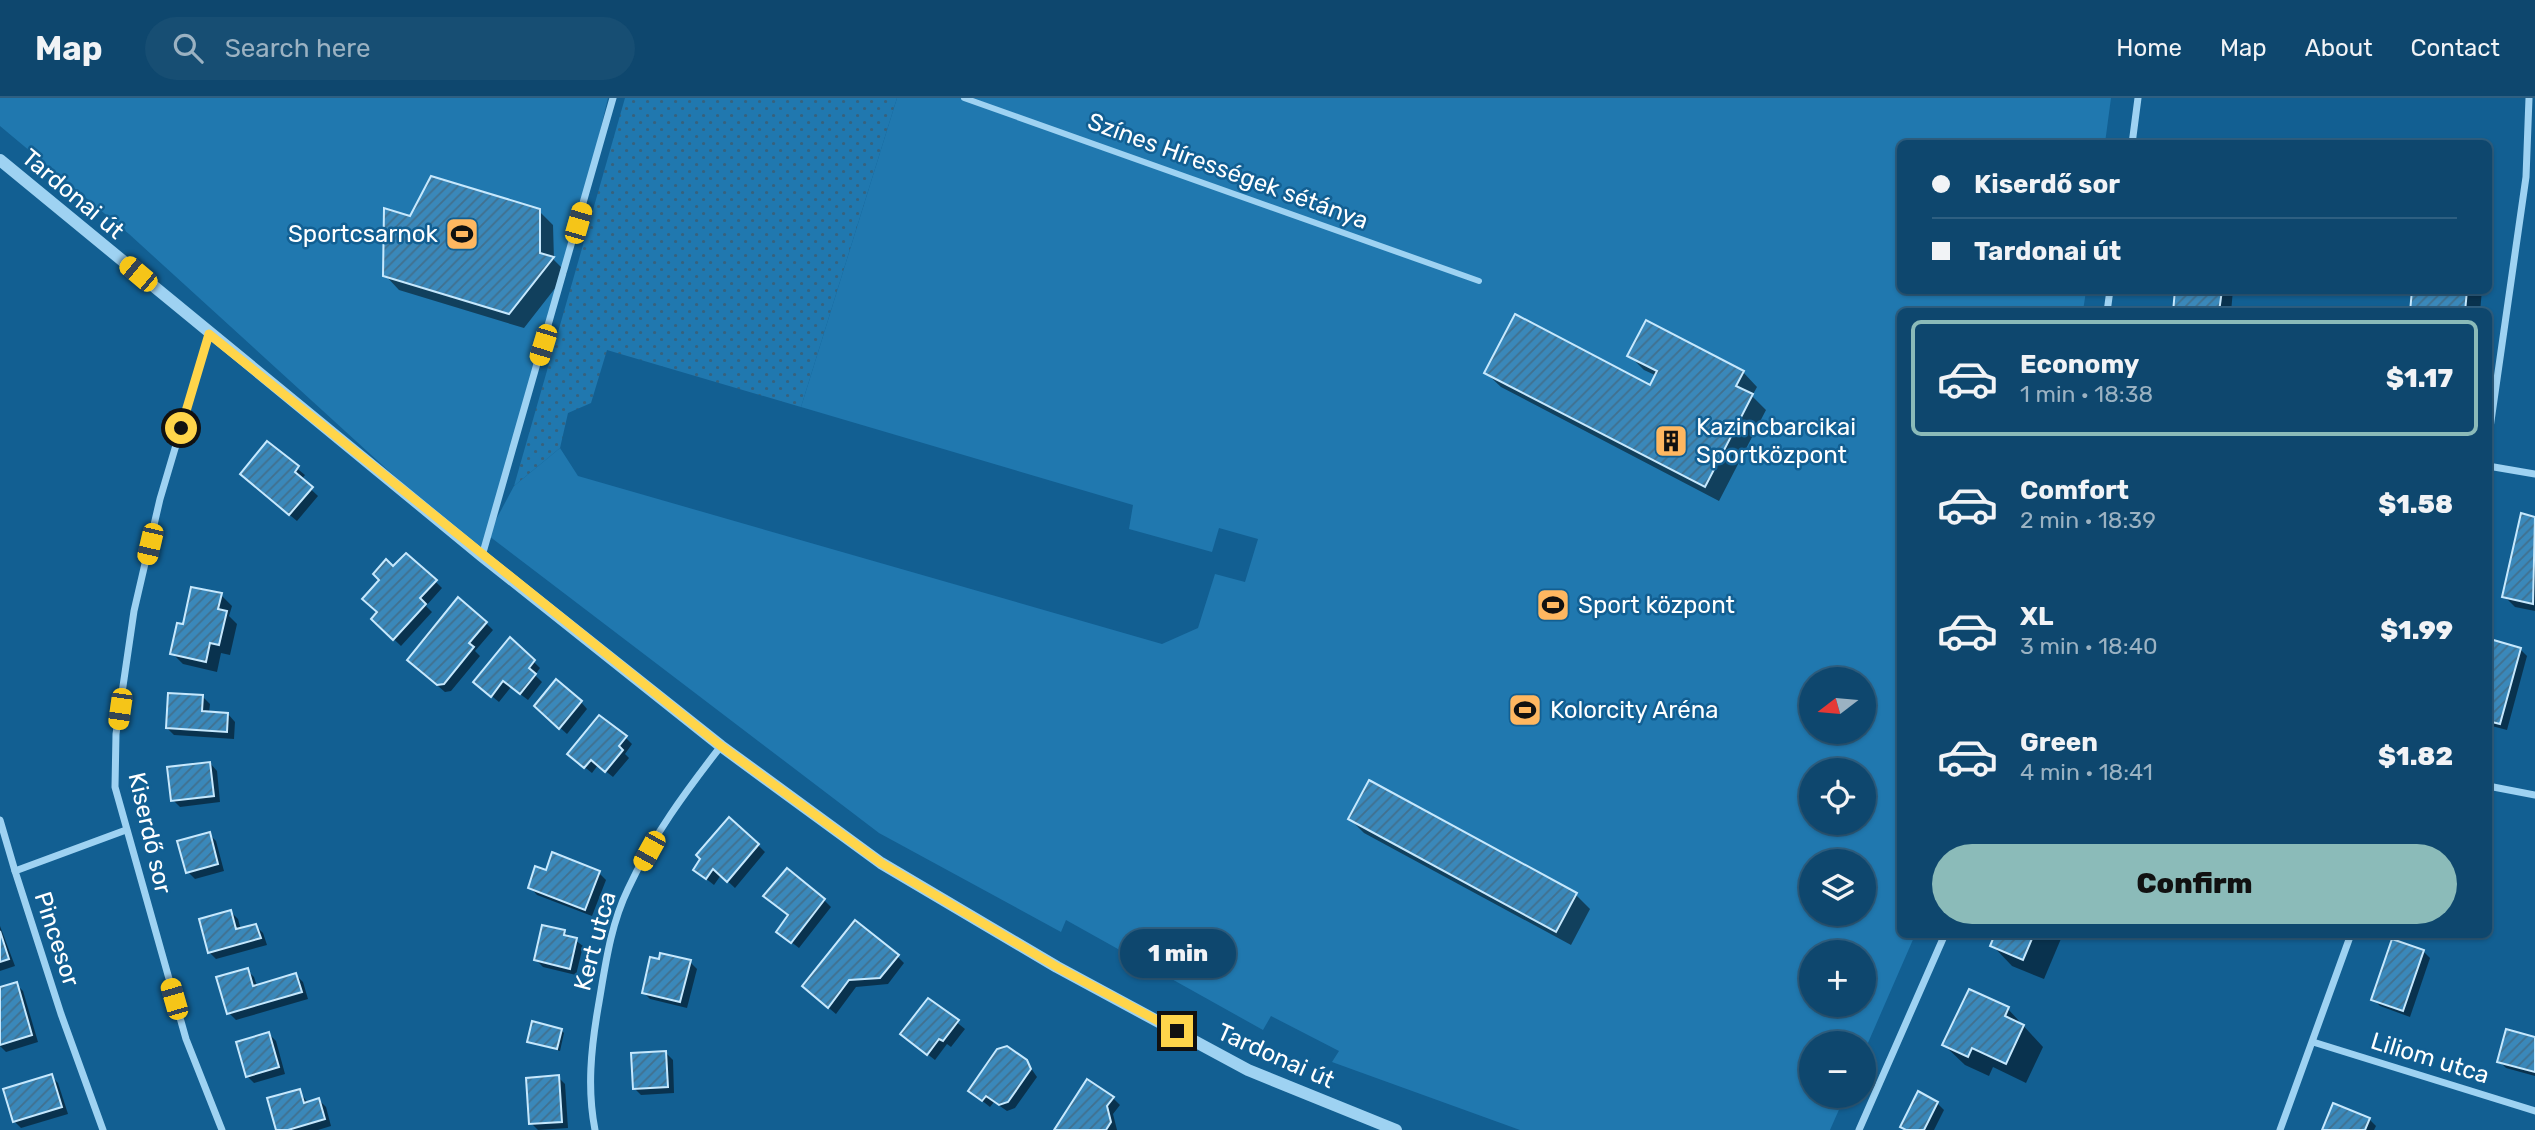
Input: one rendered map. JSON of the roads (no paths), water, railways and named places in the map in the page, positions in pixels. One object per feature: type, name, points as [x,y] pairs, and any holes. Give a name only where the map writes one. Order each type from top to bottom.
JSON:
[{"type":"street","points":[[482,556],[613,98]]},
{"type":"street","name":"Színes Hírességek sétánya","points":[[964,98],[1479,281]]},
{"type":"street","points":[[2133,140],[2138,98]]},
{"type":"street","points":[[2492,414],[2526,177],[2529,98]]},
{"type":"street","name":"Tardonai út","points":[[0,160],[482,556],[721,746],[887,867],[1057,967],[1248,1070],[1396,1130]]},
{"type":"street","points":[[2526,177],[2535,177]]},
{"type":"street","name":"Kiserdő sor","points":[[209,334],[160,499],[134,611],[116,734],[115,787],[186,1038],[222,1130]]},
{"type":"street","points":[[2492,467],[2535,474]]},
{"type":"street","name":"Kert utca","points":[[596,1130],[591,1111],[590,1053],[609,946],[627,890],[670,812],[721,746]]},
{"type":"street","points":[[2492,787],[2535,795]]},
{"type":"street","points":[[0,820],[15,872]]},
{"type":"street","name":"Pincesor","points":[[103,1130],[61,1014],[15,872],[126,830]]},
{"type":"street","points":[[1859,1130],[1943,938]]},
{"type":"street","points":[[2280,1130],[2350,938]]},
{"type":"street","name":"Liliom utca","points":[[2313,1042],[2535,1111]]},
{"type":"place","name":"Sportcsarnok","points":[[462,234]]},
{"type":"place","name":"Kazincbarcikai Sportközpont","points":[[1671,441]]},
{"type":"place","name":"Sport központ","points":[[1553,605]]},
{"type":"place","name":"Kolorcity Aréna","points":[[1525,710]]}]
